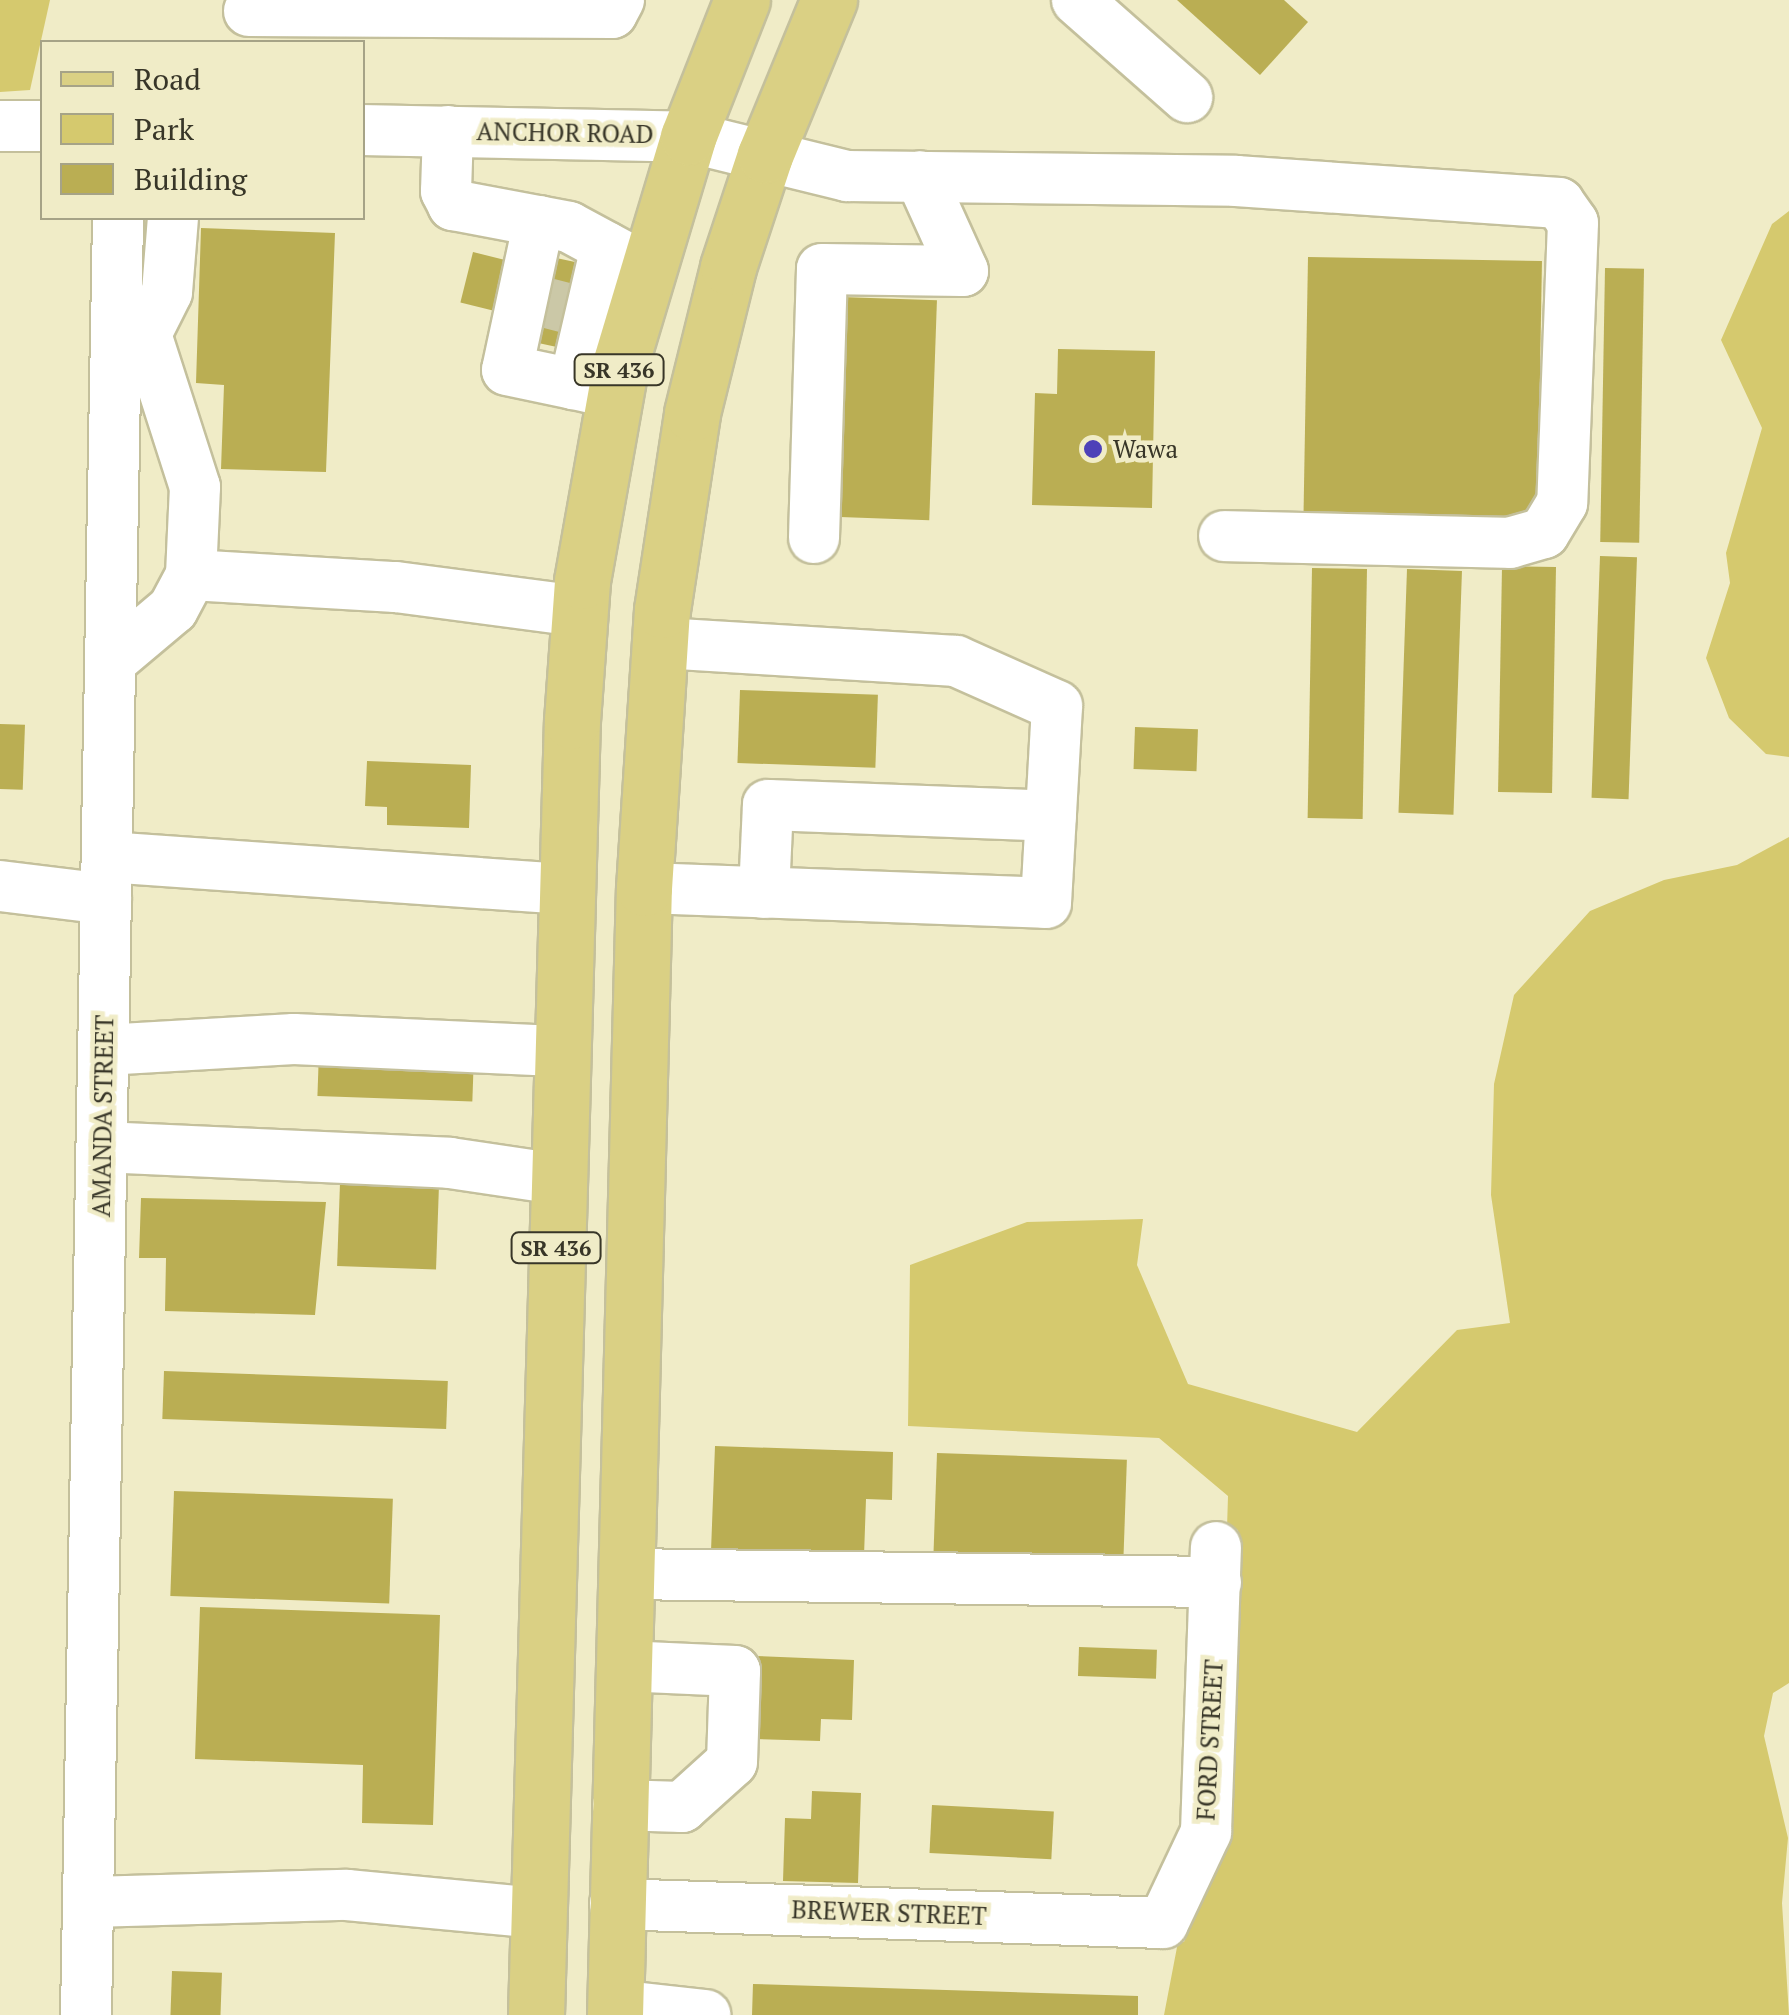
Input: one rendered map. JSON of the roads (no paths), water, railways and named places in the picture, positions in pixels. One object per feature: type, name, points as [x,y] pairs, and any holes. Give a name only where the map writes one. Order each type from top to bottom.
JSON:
[{"type":"main road","name":"SR 436","points":[[536,2015],[566,889],[572,721],[594,389],[627,258],[688,137],[742,0]]},
{"type":"main road","name":"SR 436","points":[[615,2010],[644,888],[659,643],[692,413],[728,267],[764,155],[829,0]]},
{"type":"main road","points":[[572,721],[595,807],[614,848],[644,888]]},
{"type":"main road","points":[[566,889],[612,966],[641,1068]]},
{"type":"street","points":[[249,18],[612,13],[619,0]]},
{"type":"street","points":[[1076,0],[1187,97]]},
{"type":"street","points":[[0,126],[40,126]]},
{"type":"street","name":"ANCHOR ROAD","points":[[365,130],[688,137],[847,176],[1236,181],[1559,203],[1573,223],[1562,503],[1544,533],[1510,543],[1224,536]]},
{"type":"street","points":[[448,131],[446,191],[453,205],[569,227],[627,258],[584,312],[594,389],[507,370],[538,222]]},
{"type":"street","points":[[814,538],[822,270],[963,270],[920,176]]},
{"type":"street","name":"AMANDA STREET","points":[[86,2015],[110,662],[131,321],[118,220]]},
{"type":"street","points":[[110,662],[173,609],[191,575],[194,487],[131,321],[168,292],[173,220]]},
{"type":"street","points":[[191,575],[396,587],[579,611]]},
{"type":"street","points":[[644,888],[1046,903],[1057,706],[1023,687],[956,662],[659,643]]},
{"type":"street","points":[[764,893],[768,805],[1051,816]]},
{"type":"street","points":[[0,886],[106,878],[566,889]]},
{"type":"street","points":[[104,1050],[294,1039],[562,1051]]},
{"type":"street","points":[[102,1147],[432,1162],[558,1179]]},
{"type":"street","name":"FORD STREET","points":[[626,1574],[1216,1565],[1206,1832],[1163,1923]]},
{"type":"street","points":[[618,1805],[682,1807],[732,1762],[735,1671],[623,1666]]},
{"type":"street","points":[[91,1902],[347,1895],[536,1914]]},
{"type":"street","name":"BREWER STREET","points":[[615,1904],[1163,1923]]},
{"type":"street","points":[[615,2010],[706,2015]]},
{"type":"tunnel","points":[[524,297],[578,311]]},
{"type":"place","name":"Wawa","points":[[1093,449]]}]
